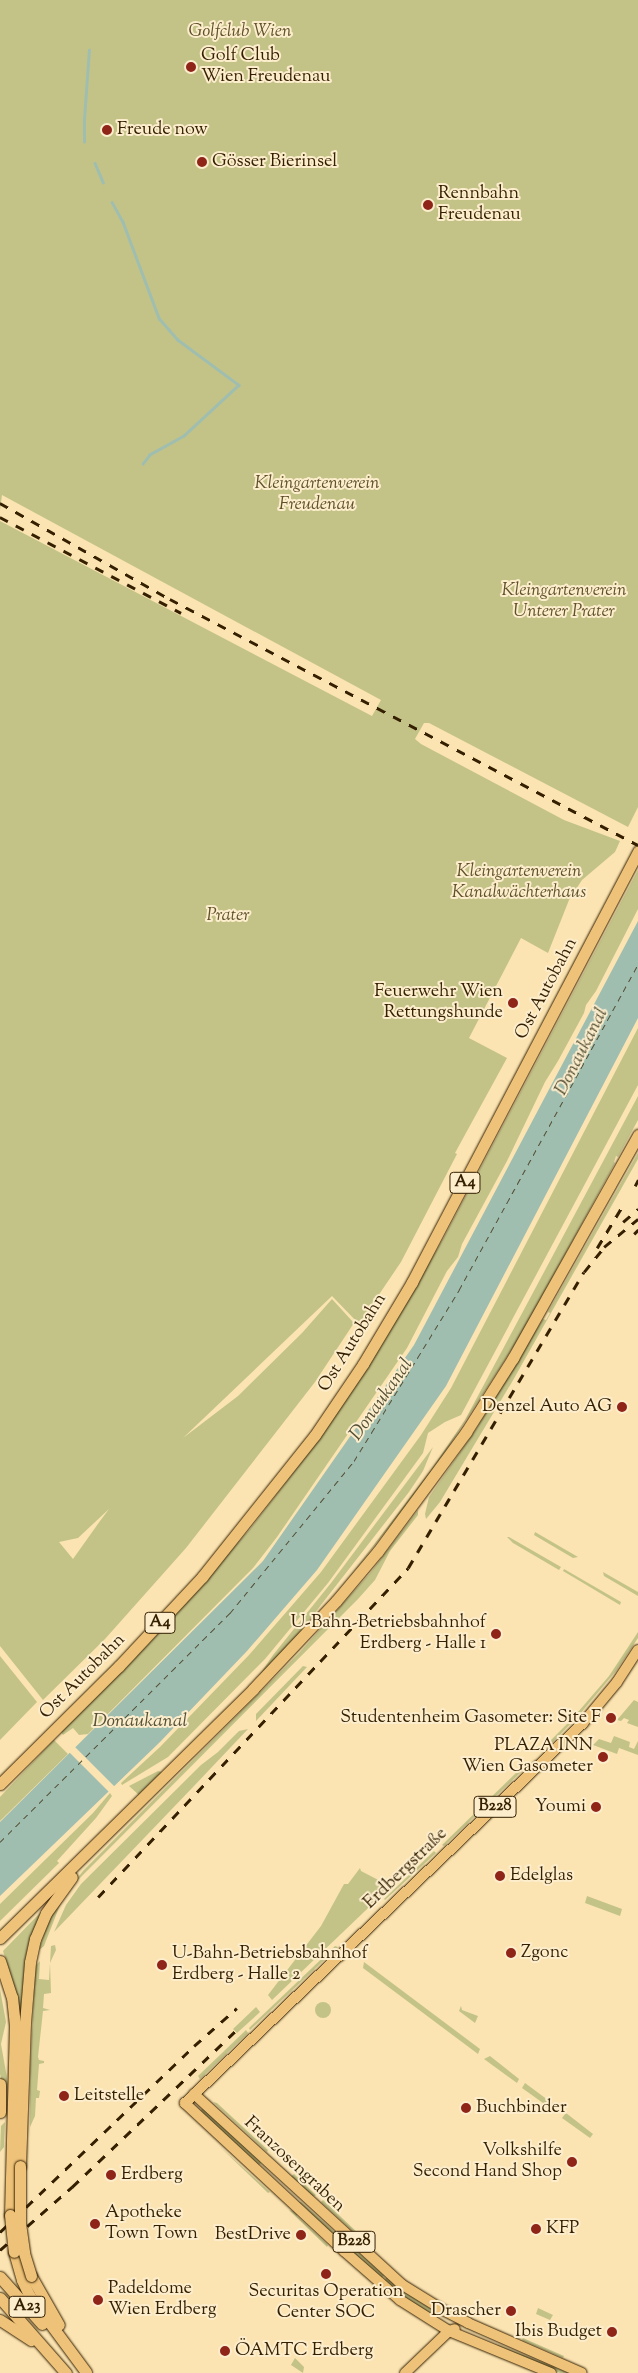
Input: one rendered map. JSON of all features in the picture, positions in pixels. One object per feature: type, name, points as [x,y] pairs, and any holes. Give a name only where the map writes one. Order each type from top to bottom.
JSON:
[{"type":"highway","name":"Ost Autobahn","points":[[0,1784],[119,1666],[196,1583],[234,1539],[315,1435],[363,1364],[412,1282],[638,851]]},
{"type":"highway","points":[[0,1938],[284,1657],[378,1551],[466,1432],[513,1358],[638,1136]]},
{"type":"highway","points":[[611,1186],[638,1147]]},
{"type":"highway","points":[[0,1946],[90,1850]]},
{"type":"highway","points":[[87,2372],[39,2293],[27,2265],[20,2223],[20,2166],[25,2023],[31,1956],[46,1913],[61,1890],[89,1858],[90,1850]]},
{"type":"highway","points":[[2,1966],[12,1997],[15,2025],[10,2215],[18,2266],[29,2295],[87,2372]]},
{"type":"highway","points":[[0,2084],[0,2112]]},
{"type":"highway","name":"A23","points":[[0,2277],[87,2372]]},
{"type":"highway","name":"A23","points":[[0,2298],[66,2373]]},
{"type":"highway","points":[[0,2320],[43,2347]]},
{"type":"main road","name":"Erdbergstraße","points":[[185,2103],[583,1723],[617,1682],[638,1650]]},
{"type":"main road","name":"Franzosengraben","points":[[194,2094],[401,2284],[468,2323],[582,2373]]},
{"type":"main road","name":"Franzosengraben","points":[[185,2103],[393,2294],[449,2331],[551,2373]]},
{"type":"main road","points":[[405,2373],[449,2331],[468,2323]]},
{"type":"green space","name":"Prater","points":[[0,0],[638,0],[638,807],[628,827],[429,723],[424,723],[415,739],[421,744],[564,820],[620,841],[615,852],[582,880],[569,900],[548,953],[521,938],[469,1038],[507,1058],[455,1153],[457,1154],[401,1262],[359,1324],[332,1296],[183,1438],[238,1396],[302,1333],[332,1299],[354,1323],[315,1382],[186,1548],[105,1639],[43,1700],[0,1646],[0,521],[372,716],[381,700],[2,495],[0,510]],"holes":[[[109,1509],[73,1559],[59,1542],[78,1538]]]},
{"type":"green space","points":[[638,870],[638,909],[596,991],[586,1005],[584,1013],[545,1082],[507,1161],[462,1244],[458,1257],[447,1271],[407,1348],[277,1537],[253,1568],[88,1734],[79,1735],[73,1728],[63,1735],[61,1732],[157,1635],[250,1529],[307,1455],[380,1348],[443,1239]]},
{"type":"green space","points":[[638,1028],[638,1085],[461,1415],[445,1422],[428,1433],[423,1453],[328,1583],[265,1659],[168,1757],[122,1785],[121,1783],[160,1747],[249,1655],[321,1572],[421,1435],[451,1388]]},
{"type":"green space","points":[[638,1096],[638,1120],[618,1157],[616,1156],[615,1163],[521,1335],[431,1474],[350,1576],[431,1470],[465,1420]]},
{"type":"green space","points":[[638,1153],[638,1159],[512,1382],[440,1502],[426,1519],[425,1514],[429,1497],[475,1431],[543,1319],[546,1320],[550,1313],[548,1312]]},
{"type":"green space","points":[[433,1447],[423,1471],[409,1492],[289,1646],[256,1680],[273,1655],[331,1583]]},
{"type":"green space","points":[[418,1510],[418,1515],[390,1551],[375,1580],[358,1599],[73,1885],[60,1905],[44,1946],[39,1950],[47,1925],[58,1903],[83,1871],[300,1652],[371,1572]]},
{"type":"green space","points":[[535,1532],[578,1557],[573,1558],[534,1535]]},
{"type":"green space","points":[[507,1537],[561,1567],[559,1570],[513,1543]]},
{"type":"green space","points":[[564,1569],[621,1602],[620,1605],[563,1571]]},
{"type":"green space","points":[[603,1572],[638,1592],[638,1596],[604,1576]]},
{"type":"green space","points":[[638,1632],[638,1638],[616,1671],[579,1715],[578,1712],[609,1676]]},
{"type":"green space","points":[[0,1656],[37,1702],[0,1740]]},
{"type":"green space","points":[[303,1666],[307,1667],[256,1721],[256,1714]]},
{"type":"green space","points":[[634,1700],[638,1702],[638,1727],[627,1723],[629,1720],[624,1718],[621,1721],[617,1720]]},
{"type":"green space","points":[[573,1718],[575,1719],[549,1746],[547,1744]]},
{"type":"green space","points":[[248,1729],[54,1932],[66,1905],[81,1884],[201,1765],[218,1752],[239,1731]]},
{"type":"green space","points":[[614,1736],[630,1742],[629,1747],[634,1749],[638,1741],[638,1755],[619,1748],[617,1754],[593,1745],[599,1739],[611,1743]]},
{"type":"green space","points":[[54,1740],[68,1754],[0,1821],[0,1797]]},
{"type":"green space","points":[[519,1770],[522,1771],[444,1846],[442,1845]]},
{"type":"green space","points":[[158,1771],[162,1772],[139,1795],[129,1786]]},
{"type":"green space","points":[[110,1793],[112,1796],[96,1818],[57,1861],[59,1863],[0,1921],[0,1904],[93,1813]]},
{"type":"green space","points":[[434,1851],[436,1853],[384,1899]]},
{"type":"green space","points":[[360,1868],[361,1871],[386,1884],[384,1886],[388,1889],[272,2000],[268,1995],[321,1926],[344,1884],[348,1884]]},
{"type":"green space","points":[[587,1896],[622,1909],[620,1916],[585,1903]]},
{"type":"green space","points":[[40,1913],[21,2011],[18,2010],[12,1979],[3,1951]]},
{"type":"green space","points":[[55,1945],[56,1950],[50,1963],[51,1946]]},
{"type":"green space","points":[[335,1946],[338,1947],[250,2030],[249,2028]]},
{"type":"green space","points":[[40,1961],[39,1979],[49,1980],[50,1963],[51,1993],[44,1994],[43,2008],[50,2010],[43,2011],[38,2057],[44,2063],[39,2064],[37,2090],[40,2091],[39,2098],[36,2098],[35,2116],[30,2127],[30,2073],[35,1973],[36,1965]]},
{"type":"green space","points":[[364,1962],[480,2049],[478,2054],[363,1968]]},
{"type":"green space","points":[[0,1989],[6,2022],[1,2044],[7,2078],[6,2098],[0,2074]]},
{"type":"green space","points":[[323,2002],[331,2010],[323,2018],[315,2010]]},
{"type":"green space","points":[[461,2006],[462,2010],[478,2016],[475,2023],[459,2011]]},
{"type":"green space","points":[[256,2007],[260,2012],[237,2033],[233,2029]]},
{"type":"green space","points":[[246,2030],[248,2033],[200,2079],[198,2076]]},
{"type":"green space","points":[[490,2056],[519,2079],[517,2083],[484,2059]]},
{"type":"green space","points":[[525,2083],[560,2109],[557,2113],[522,2088]]},
{"type":"green space","points":[[213,2102],[217,2103],[268,2150],[267,2152]]},
{"type":"green space","points":[[203,2108],[262,2162],[258,2166],[199,2112]]},
{"type":"green space","points":[[566,2113],[593,2134],[590,2138],[562,2118]]},
{"type":"green space","points":[[5,2122],[4,2147],[0,2152],[1,2126]]},
{"type":"green space","points":[[219,2146],[270,2192],[268,2193]]},
{"type":"green space","points":[[294,2174],[315,2196],[312,2196],[290,2177]]},
{"type":"green space","points":[[323,2200],[359,2234],[357,2235],[321,2202]]},
{"type":"green space","points":[[299,2202],[384,2275],[381,2279]]},
{"type":"green space","points":[[289,2210],[297,2212],[297,2216],[328,2245],[327,2247]]},
{"type":"green space","points":[[387,2277],[406,2293],[436,2312],[432,2315],[404,2297],[384,2281]]},
{"type":"green space","points":[[538,2308],[553,2315],[550,2320],[536,2314]]},
{"type":"green space","points":[[523,2338],[564,2356],[563,2358],[522,2340]]},
{"type":"green space","points":[[498,2345],[569,2373],[560,2373],[497,2347]]},
{"type":"green space","points":[[295,2358],[304,2367],[303,2373],[291,2365]]},
{"type":"water","name":"Donaukanal","points":[[638,921],[638,1018],[446,1386],[317,1570],[247,1651],[160,1742],[0,1896],[0,1822],[263,1561],[414,1345]]},
{"type":"pier","points":[[74,1746],[115,1787],[109,1792],[68,1751]]},
{"type":"waterway","points":[[84,142],[89,50]]},
{"type":"waterway","points":[[95,163],[103,182]]},
{"type":"waterway","points":[[112,202],[123,222],[159,318],[177,339],[239,385],[184,436],[150,455],[143,464]]},
{"type":"ferry route","points":[[0,1842],[230,1613],[354,1461],[459,1290],[638,964]]},
{"type":"railway","points":[[0,503],[170,599],[638,845]]},
{"type":"railway","points":[[0,517],[181,613]]},
{"type":"railway","points":[[635,1186],[638,1180]]},
{"type":"railway","points":[[597,1248],[623,1205]]},
{"type":"railway","points":[[623,1222],[638,1209]]},
{"type":"railway","points":[[98,1897],[408,1568],[584,1272],[604,1247],[638,1219]]},
{"type":"railway","points":[[634,1234],[638,1230]]},
{"type":"railway","points":[[0,2232],[194,2046],[237,2008]]},
{"type":"railway","points":[[0,2250],[72,2187],[235,2031]]},
{"type":"place","name":"Golf Club Wien Freudenau","points":[[191,67]]},
{"type":"place","name":"Freude now","points":[[107,130]]},
{"type":"place","name":"Gösser Bierinsel","points":[[202,162]]},
{"type":"place","name":"Rennbahn Freudenau","points":[[428,205]]},
{"type":"place","name":"Feuerwehr Wien Rettungshunde","points":[[513,1003]]},
{"type":"place","name":"Denzel Auto AG","points":[[622,1407]]},
{"type":"place","name":"U-Bahn-Betriebsbahnhof Erdberg - Halle 1","points":[[496,1634]]},
{"type":"place","name":"Studentenheim Gasometer: Site F","points":[[611,1718]]},
{"type":"place","name":"PLAZA INN Wien Gasometer","points":[[603,1757]]},
{"type":"place","name":"Youmi","points":[[596,1807]]},
{"type":"place","name":"Edelglas","points":[[500,1876]]},
{"type":"place","name":"Zgonc","points":[[511,1953]]},
{"type":"place","name":"U-Bahn-Betriebsbahnhof Erdberg - Halle 2","points":[[162,1965]]},
{"type":"place","name":"Leitstelle","points":[[64,2096]]},
{"type":"place","name":"Buchbinder","points":[[466,2108]]},
{"type":"place","name":"Volkshilfe Second Hand Shop","points":[[572,2162]]},
{"type":"place","name":"Erdberg","points":[[111,2175]]},
{"type":"place","name":"Apotheke Town Town","points":[[95,2224]]},
{"type":"place","name":"KFP","points":[[536,2229]]},
{"type":"place","name":"BestDrive","points":[[301,2235]]},
{"type":"place","name":"Securitas Operation Center SOC","points":[[326,2274]]},
{"type":"place","name":"Padeldome Wien Erdberg","points":[[98,2300]]},
{"type":"place","name":"Drascher","points":[[511,2311]]},
{"type":"place","name":"Ibis Budget","points":[[612,2332]]},
{"type":"place","name":"ÖAMTC Erdberg","points":[[225,2351]]},
{"type":"park label","name":"Golfclub Wien","points":[[240,32]]},
{"type":"park label","name":"Kleingartenverein Freudenau","points":[[317,495]]},
{"type":"park label","name":"Kleingartenverein Unterer Prater","points":[[564,602]]},
{"type":"park label","name":"Kleingartenverein Kanalwächterhaus","points":[[519,883]]}]
